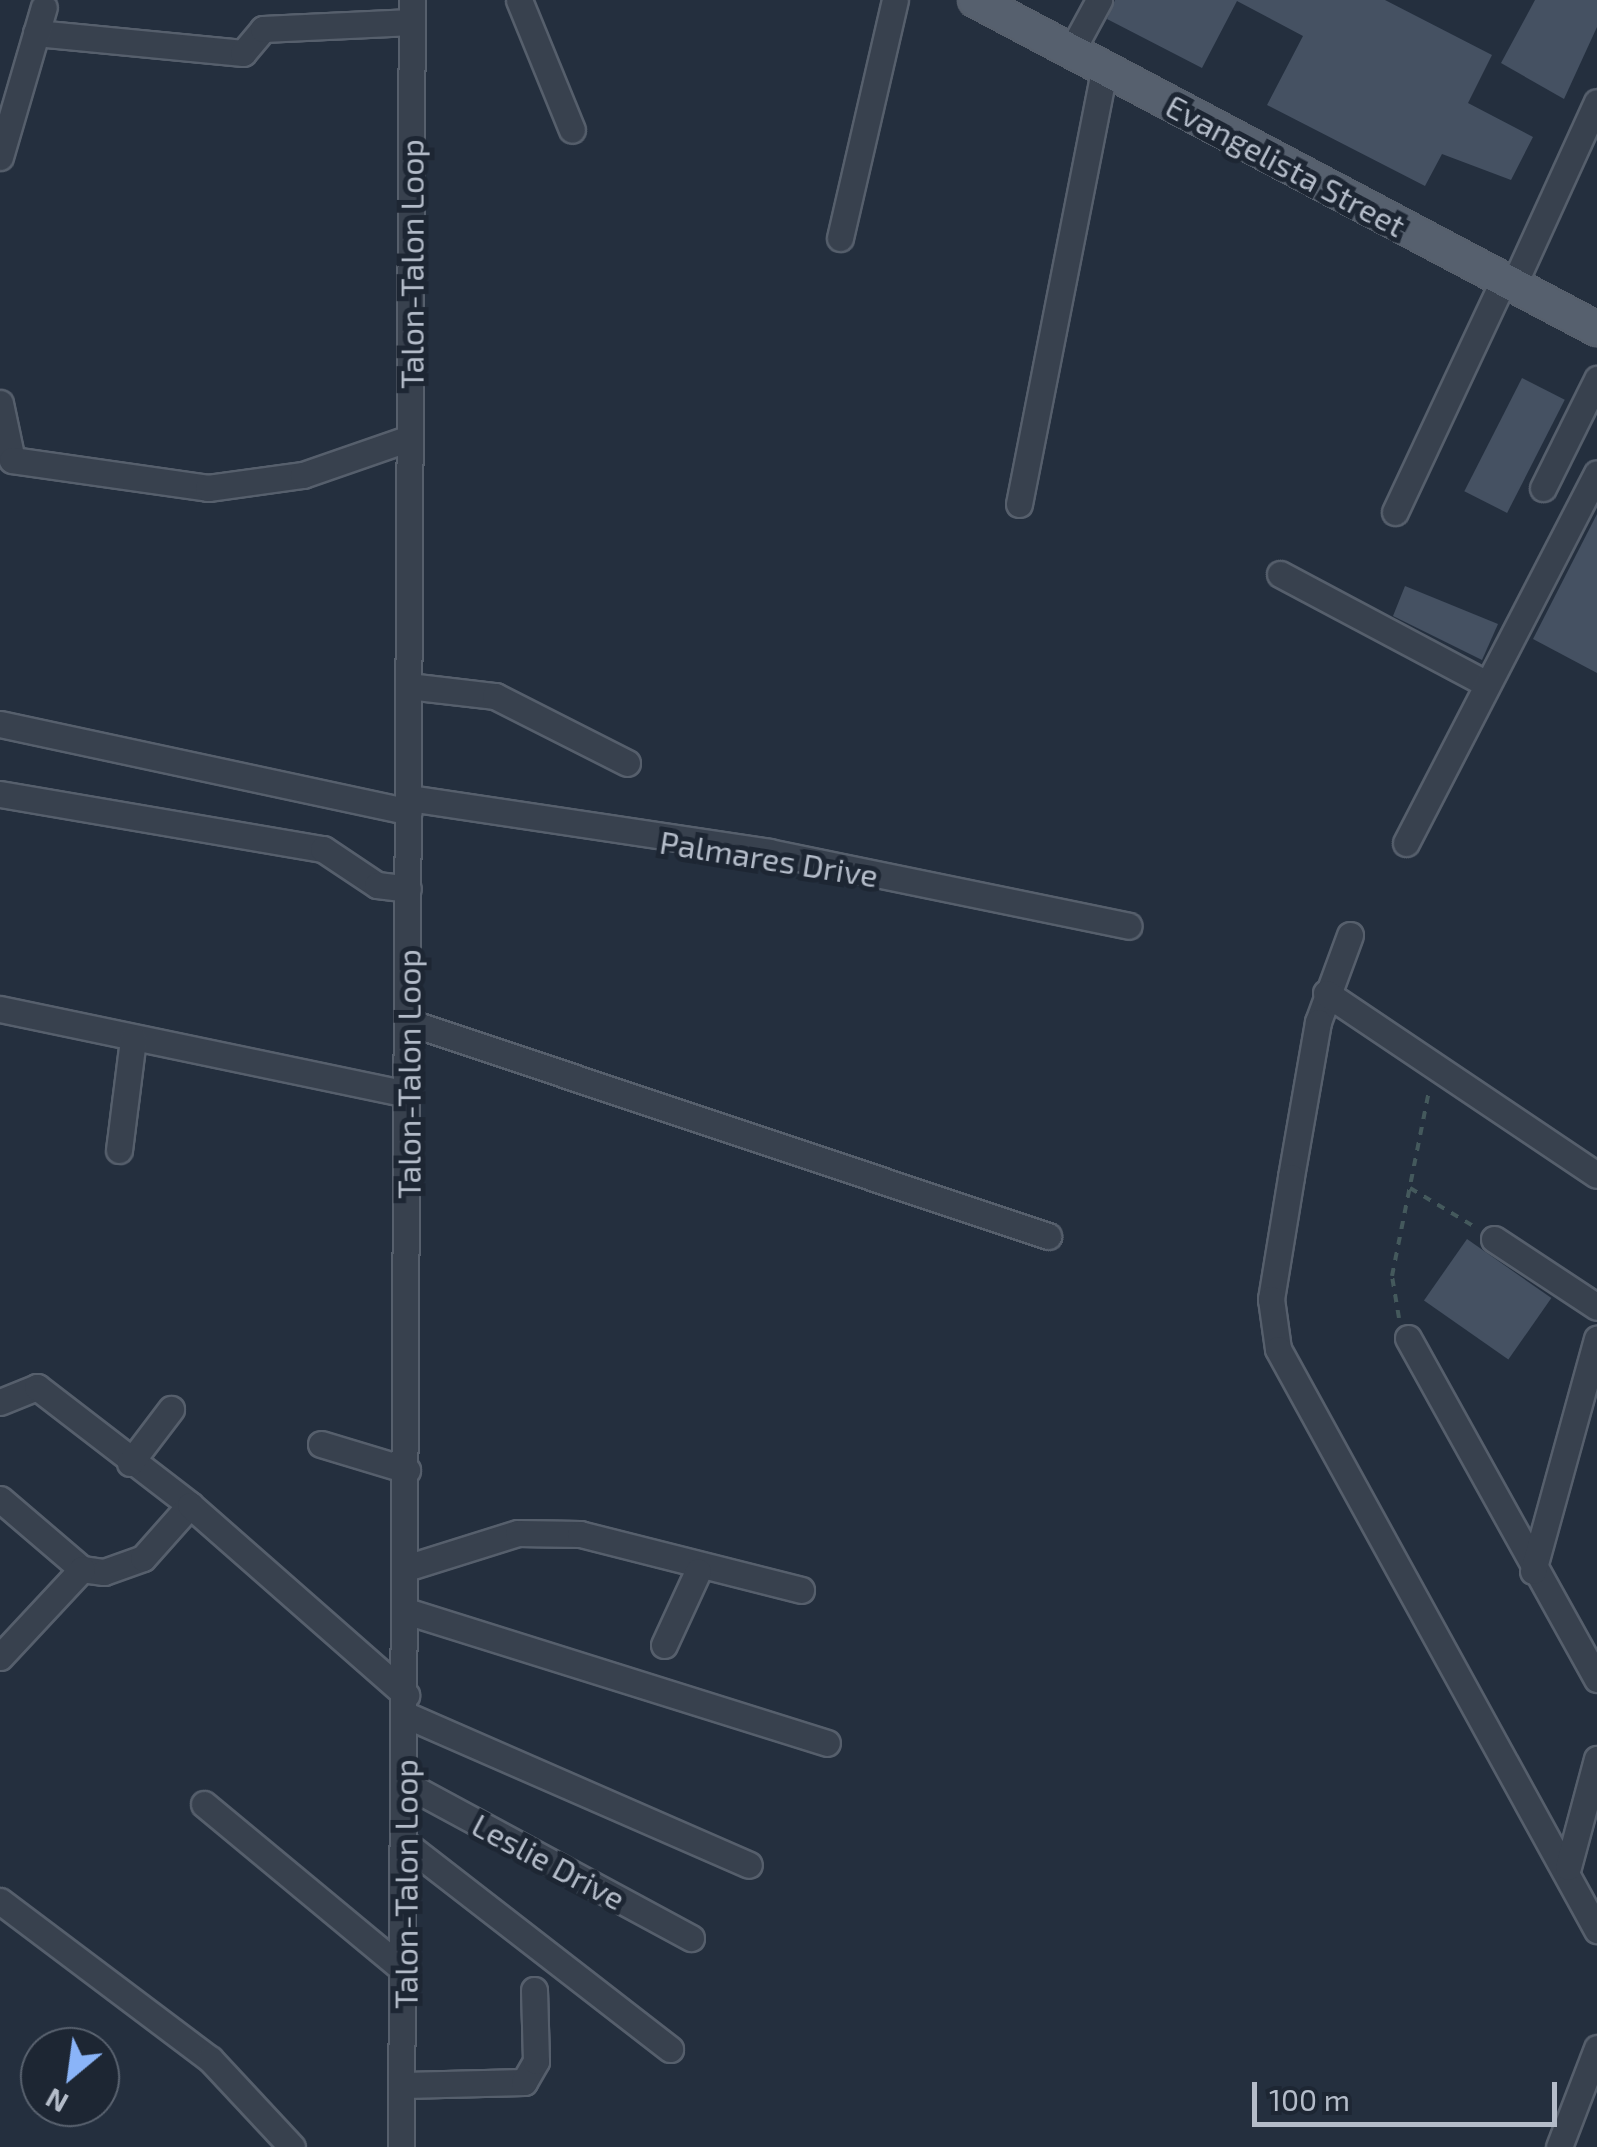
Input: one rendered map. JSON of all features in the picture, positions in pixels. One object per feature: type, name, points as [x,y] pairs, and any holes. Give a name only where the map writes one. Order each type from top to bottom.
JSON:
[{"type":"main road","name":"Evangelista Street","points":[[975,0],[1597,329]]},
{"type":"street","points":[[519,0],[572,130]]},
{"type":"street","points":[[840,238],[894,0]]},
{"type":"street","points":[[1072,50],[1099,0]]},
{"type":"street","points":[[0,156],[44,7]]},
{"type":"street","points":[[36,33],[243,53],[263,29],[412,11]]},
{"type":"street","name":"Talon-Talon Loop","points":[[401,2147],[407,1845],[412,11]]},
{"type":"street","points":[[1019,504],[1105,67]]},
{"type":"street","points":[[1395,512],[1597,102]]},
{"type":"street","points":[[1543,488],[1597,379]]},
{"type":"street","points":[[0,403],[6,460],[208,488],[303,475],[410,438]]},
{"type":"street","points":[[1406,843],[1597,472]]},
{"type":"street","points":[[1280,574],[1487,684]]},
{"type":"street","points":[[408,686],[495,696],[627,763]]},
{"type":"street","name":"Palmares Drive","points":[[0,724],[409,805],[769,852],[1128,926]]},
{"type":"street","points":[[0,794],[323,849],[377,885],[408,890]]},
{"type":"street","points":[[1350,935],[1326,993],[1272,1299],[1278,1349],[1568,1867],[1597,1930]]},
{"type":"street","points":[[1326,993],[1597,1175]]},
{"type":"street","points":[[0,1009],[133,1040],[408,1094]]},
{"type":"street","points":[[408,1022],[1048,1236]]},
{"type":"street","points":[[119,1150],[133,1040]]},
{"type":"street","points":[[1494,1239],[1597,1307]]},
{"type":"street","points":[[1408,1338],[1533,1571],[1597,1679]]},
{"type":"street","points":[[1533,1571],[1597,1338]]},
{"type":"street","points":[[0,1402],[38,1387],[130,1463],[190,1505],[406,1705],[749,1865]]},
{"type":"street","points":[[130,1463],[170,1410]]},
{"type":"street","points":[[321,1444],[407,1470]]},
{"type":"street","points":[[0,1498],[82,1568],[104,1572],[142,1558],[190,1505]]},
{"type":"street","points":[[406,1568],[518,1533],[580,1534],[698,1571],[802,1590]]},
{"type":"street","points":[[0,1657],[82,1568]]},
{"type":"street","points":[[664,1645],[698,1571]]},
{"type":"street","points":[[406,1611],[826,1743]]},
{"type":"street","points":[[1568,1867],[1597,1759]]},
{"type":"street","name":"Leslie Drive","points":[[406,1784],[691,1938]]},
{"type":"street","points":[[204,1804],[404,1970]]},
{"type":"street","points":[[407,1845],[670,2049]]},
{"type":"street","points":[[0,1901],[210,2059],[292,2147]]},
{"type":"street","points":[[404,2085],[524,2082],[536,2061],[534,1990]]},
{"type":"street","points":[[1559,2147],[1597,2048]]},
{"type":"path","points":[[1408,1338],[1392,1276],[1434,1067]]},
{"type":"path","points":[[1410,1188],[1494,1239]]},
{"type":"building","points":[[1115,0],[1385,0],[1492,55],[1468,103],[1533,137],[1511,180],[1442,154],[1425,186],[1267,105],[1303,36],[1237,1],[1202,68],[1107,19]]},
{"type":"building","points":[[1535,0],[1597,0],[1597,27],[1564,99],[1501,63]]},
{"type":"building","points":[[1522,378],[1565,400],[1507,513],[1464,491]]},
{"type":"building","points":[[1597,514],[1597,673],[1533,639]]},
{"type":"building","points":[[1405,586],[1498,624],[1482,660],[1393,616]]},
{"type":"building","points":[[1467,1239],[1551,1298],[1508,1360],[1424,1300]]}]
